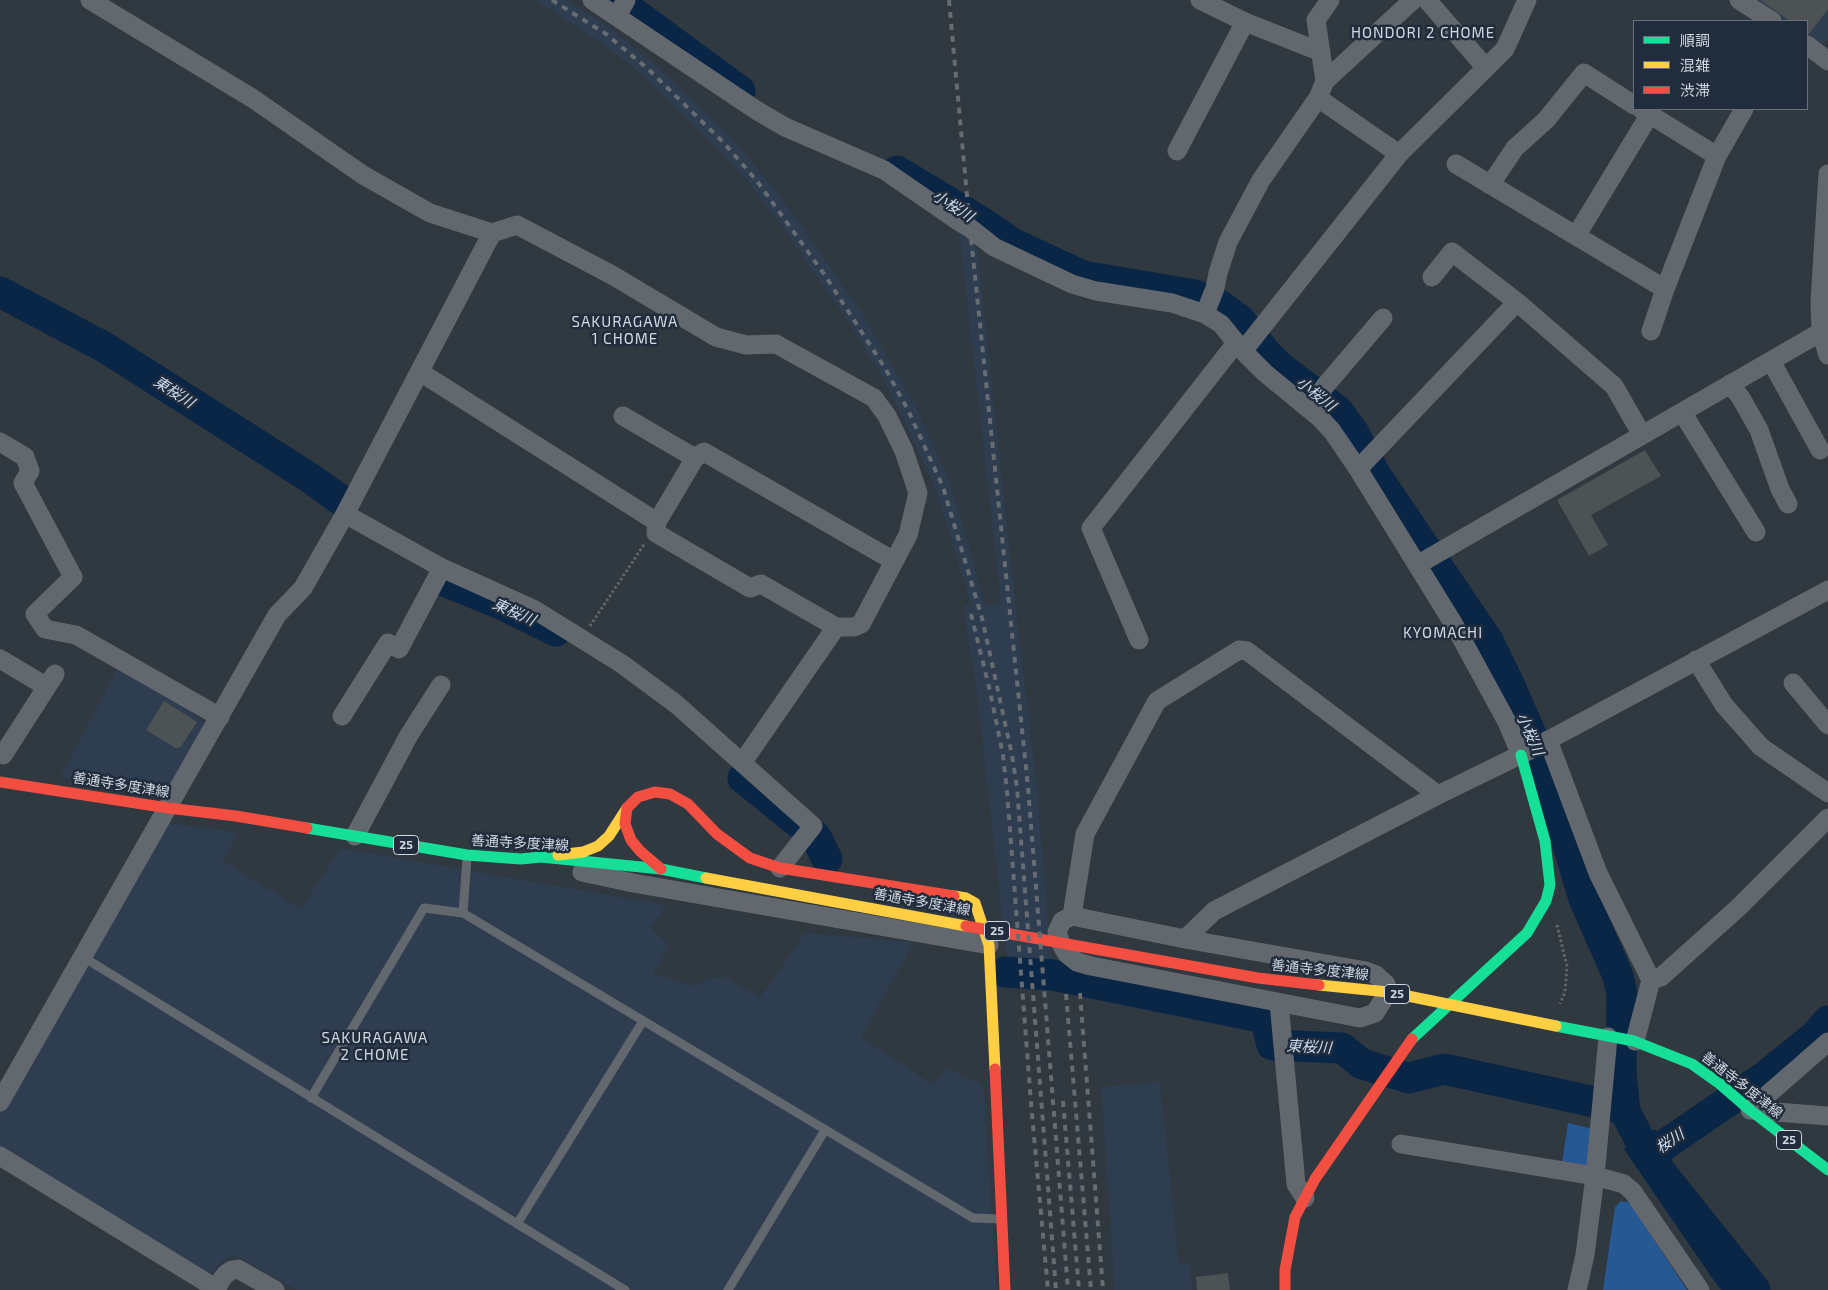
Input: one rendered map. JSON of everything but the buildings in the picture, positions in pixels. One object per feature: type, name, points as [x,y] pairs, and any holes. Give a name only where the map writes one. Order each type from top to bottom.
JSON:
[{"type":"main road","points":[[1285,1290],[1285,1270],[1294,1218],[1340,1142],[1411,1040],[1526,933],[1546,901],[1550,885],[1546,842],[1525,752]]},
{"type":"main road","name":"善通寺多度津線","points":[[4,782],[168,808],[236,816],[467,855],[521,859],[541,857],[661,869],[1258,978],[1388,992],[1634,1041],[1692,1064],[1828,1170]]},
{"type":"main road","points":[[541,857],[584,852],[598,846],[609,836],[627,808],[638,797],[655,792],[670,794],[688,804],[717,834],[750,858],[780,868],[966,898],[975,903],[989,945],[1005,1290]]},
{"type":"main road","points":[[627,808],[625,824],[630,840],[640,852],[661,869]]},
{"type":"street","points":[[90,0],[252,98],[363,175],[430,212],[492,233],[517,225],[612,275],[716,337],[746,345],[776,344],[874,398],[887,416],[904,451],[918,493],[908,535],[861,624],[854,627],[836,627],[760,584],[750,588],[420,372]]},
{"type":"street","points":[[592,0],[621,8],[756,110],[785,127],[884,170],[970,228],[994,247],[1072,284],[1096,291],[1172,302],[1209,305]]},
{"type":"street","points":[[1200,0],[1245,22],[1321,52]]},
{"type":"street","points":[[1330,0],[1316,20],[1321,52],[1322,89],[1398,154]]},
{"type":"street","points":[[1414,0],[1322,89],[1261,180],[1232,234],[1209,305],[1221,324],[1247,342],[1265,374],[1311,406],[1332,431],[1364,463],[1426,559],[1454,623],[1525,752]]},
{"type":"street","points":[[1427,0],[1486,68]]},
{"type":"street","points":[[1139,640],[1091,528],[1247,342],[1398,154],[1505,49],[1527,0]]},
{"type":"street","points":[[1739,0],[1770,20]]},
{"type":"street","points":[[1177,150],[1245,22]]},
{"type":"street","points":[[1808,47],[1828,61]]},
{"type":"street","points":[[1490,185],[1515,148],[1546,120],[1584,73],[1633,103]]},
{"type":"street","points":[[1576,236],[1641,110]]},
{"type":"street","points":[[1644,110],[1716,156]]},
{"type":"street","points":[[1651,331],[1716,156],[1743,110]]},
{"type":"street","points":[[1456,164],[1665,289]]},
{"type":"street","points":[[1828,174],[1820,301],[1822,332],[1828,355]]},
{"type":"street","points":[[0,1102],[277,616],[303,588],[345,514],[492,233]]},
{"type":"street","points":[[1432,277],[1452,252],[1517,302],[1614,386],[1642,435]]},
{"type":"street","points":[[1364,463],[1517,302]]},
{"type":"street","points":[[1311,406],[1325,386],[1383,318]]},
{"type":"street","points":[[1426,559],[1822,332]]},
{"type":"street","points":[[1771,361],[1820,450]]},
{"type":"street","points":[[1730,384],[1741,398],[1759,430],[1780,489],[1788,504]]},
{"type":"street","points":[[1682,412],[1756,532]]},
{"type":"street","points":[[623,416],[696,458]]},
{"type":"street","points":[[0,442],[25,457],[30,471],[23,483],[73,578],[35,614],[45,629],[76,635],[220,717]]},
{"type":"street","points":[[656,528],[696,458],[704,452],[894,561]]},
{"type":"street","points":[[345,514],[442,568],[535,610],[622,664],[676,704],[813,826],[780,868]]},
{"type":"street","points":[[342,716],[388,643],[399,649],[442,568]]},
{"type":"street","points":[[1185,939],[1214,911],[1438,795],[1548,741],[1828,590]]},
{"type":"street","points":[[742,763],[836,627]]},
{"type":"street","points":[[1072,916],[1085,834],[1157,701],[1239,650],[1247,651],[1438,795]]},
{"type":"street","points":[[0,659],[51,680],[1,754],[4,782]]},
{"type":"street","points":[[1696,660],[1724,705],[1761,747],[1828,792]]},
{"type":"street","points":[[1793,683],[1828,725]]},
{"type":"street","points":[[355,836],[409,734],[441,685]]},
{"type":"street","points":[[1548,741],[1598,873],[1651,980],[1634,1041]]},
{"type":"street","points":[[1651,980],[1661,977],[1725,920],[1828,818]]},
{"type":"street","points":[[521,859],[633,883],[989,945]]},
{"type":"street","points":[[1072,916],[1185,939],[1366,971],[1376,975],[1386,984],[1388,992],[1375,1013],[1360,1018],[1090,966],[1077,962],[1067,954],[1060,944],[1057,932],[1062,921],[1072,916]]},
{"type":"street","points":[[1279,1003],[1296,1184],[1305,1198]]},
{"type":"street","points":[[1577,1290],[1586,1255],[1609,1037]]},
{"type":"street","points":[[1750,1110],[1828,1042]]},
{"type":"street","points":[[1750,1110],[1828,1116]]},
{"type":"street","points":[[1401,1144],[1595,1176],[1624,1184],[1633,1192],[1700,1290]]},
{"type":"street","points":[[0,1156],[217,1289],[226,1274],[238,1269],[275,1290]]},
{"type":"lane","points":[[463,913],[467,855]]},
{"type":"lane","points":[[311,1098],[424,908],[463,913],[973,1218],[1002,1219]]},
{"type":"lane","points":[[83,957],[625,1290]]},
{"type":"lane","points":[[517,1224],[643,1021]]},
{"type":"lane","points":[[728,1290],[825,1130]]},
{"type":"path","points":[[582,639],[656,528]]},
{"type":"path","points":[[1556,922],[1568,966],[1565,992],[1559,1006]]},
{"type":"shaded area","points":[[535,0],[566,0],[610,28],[653,63],[729,135],[799,222],[865,318],[916,407],[950,483],[984,605],[1001,603],[958,221],[958,206],[974,217],[1015,602],[1037,787],[1052,972],[1008,969],[976,685],[963,606],[971,604],[936,490],[879,371],[787,233],[751,185],[717,148],[642,75],[600,42]]},
{"type":"shaded area","points":[[1752,0],[1828,0],[1828,40],[1819,45],[1808,38],[1808,20],[1782,20]]},
{"type":"shaded area","points":[[118,668],[169,695],[208,725],[167,795],[60,777]]},
{"type":"shaded area","points":[[165,823],[238,832],[223,861],[301,909],[340,848],[666,905],[650,928],[669,944],[653,974],[695,986],[708,978],[725,977],[760,997],[805,933],[914,942],[861,1037],[934,1085],[947,1068],[983,1085],[997,1290],[297,1290],[235,1256],[220,1263],[208,1278],[0,1150],[0,1114]]},
{"type":"shaded area","points":[[1160,1082],[1179,1264],[1190,1264],[1192,1290],[1115,1290],[1101,1087]]},
{"type":"shaded area","points":[[1568,1123],[1593,1129],[1589,1174],[1561,1169]]},
{"type":"shaded area","points":[[1655,1129],[1673,1156],[1669,1170],[1675,1195],[1770,1290],[1721,1290],[1710,1275],[1624,1149]]},
{"type":"shaded area","points":[[1621,1201],[1630,1203],[1687,1290],[1603,1290],[1615,1207]]},
{"type":"waterway","name":"小桜川","points":[[613,0],[634,13],[740,91]]},
{"type":"waterway","name":"小桜川","points":[[897,171],[980,221],[1012,243],[1083,276],[1195,295],[1221,306],[1240,320],[1265,352],[1280,367],[1338,411],[1354,433],[1375,474],[1488,641],[1544,764],[1584,899],[1618,976],[1622,994],[1621,1074],[1625,1111],[1648,1156],[1755,1290]]},
{"type":"waterway","name":"東桜川","points":[[0,292],[104,347],[310,478],[342,501]]},
{"type":"waterway","name":"東桜川","points":[[444,581],[503,605],[556,631]]},
{"type":"waterway","name":"東桜川","points":[[743,778],[816,837],[827,859]]},
{"type":"waterway","name":"東桜川","points":[[1005,972],[1053,975],[1265,1018],[1272,1045],[1342,1048],[1362,1064],[1409,1078],[1444,1069],[1613,1106],[1625,1111]]},
{"type":"waterway","name":"桜川","points":[[1648,1156],[1764,1077],[1815,1036],[1828,1021]]},
{"type":"railway","points":[[552,0],[606,34],[648,69],[723,142],[757,181],[824,274],[885,368],[908,410],[943,487],[982,618],[1012,755],[1017,788],[1056,1290]]},
{"type":"railway","points":[[949,0],[970,228],[1028,787],[1068,1290]]},
{"type":"railway","points":[[971,614],[1003,755],[1048,1290]]},
{"type":"railway","points":[[1080,993],[1103,1290]]},
{"type":"railway","points":[[1066,994],[1091,1290]]},
{"type":"railway","points":[[1063,1101],[1079,1290]]},
{"type":"traffic: fast","points":[[1412,1039],[1527,933],[1546,901],[1550,885],[1545,841],[1521,755]]},
{"type":"traffic: fast","points":[[307,828],[467,855],[521,859],[541,857],[661,869],[706,878]]},
{"type":"traffic: fast","points":[[1556,1026],[1634,1041],[1692,1064],[1828,1170]]},
{"type":"traffic: slow","points":[[558,855],[583,852],[598,846],[609,836],[627,808]]},
{"type":"traffic: slow","points":[[706,878],[966,926]]},
{"type":"traffic: slow","points":[[954,896],[966,898],[975,903],[989,945],[995,1069]]},
{"type":"traffic: slow","points":[[1319,985],[1388,992],[1556,1026]]},
{"type":"traffic: jam","points":[[0,782],[307,828]]},
{"type":"traffic: jam","points":[[661,869],[640,851],[631,840],[625,824],[627,808],[638,797],[655,792],[670,794],[688,804],[717,834],[750,858],[780,868],[954,896]]},
{"type":"traffic: jam","points":[[966,926],[1258,978],[1319,985]]},
{"type":"traffic: jam","points":[[1285,1290],[1285,1270],[1295,1217],[1315,1179],[1412,1039]]},
{"type":"traffic: jam","points":[[995,1069],[1005,1290]]},
{"type":"district","name":"HONDORI 2 CHOME","points":[[1423,33]]},
{"type":"district","name":"SAKURAGAWA 1 CHOME","points":[[625,330]]},
{"type":"district","name":"KYOMACHI","points":[[1443,633]]},
{"type":"district","name":"SAKURAGAWA 2 CHOME","points":[[375,1046]]}]
